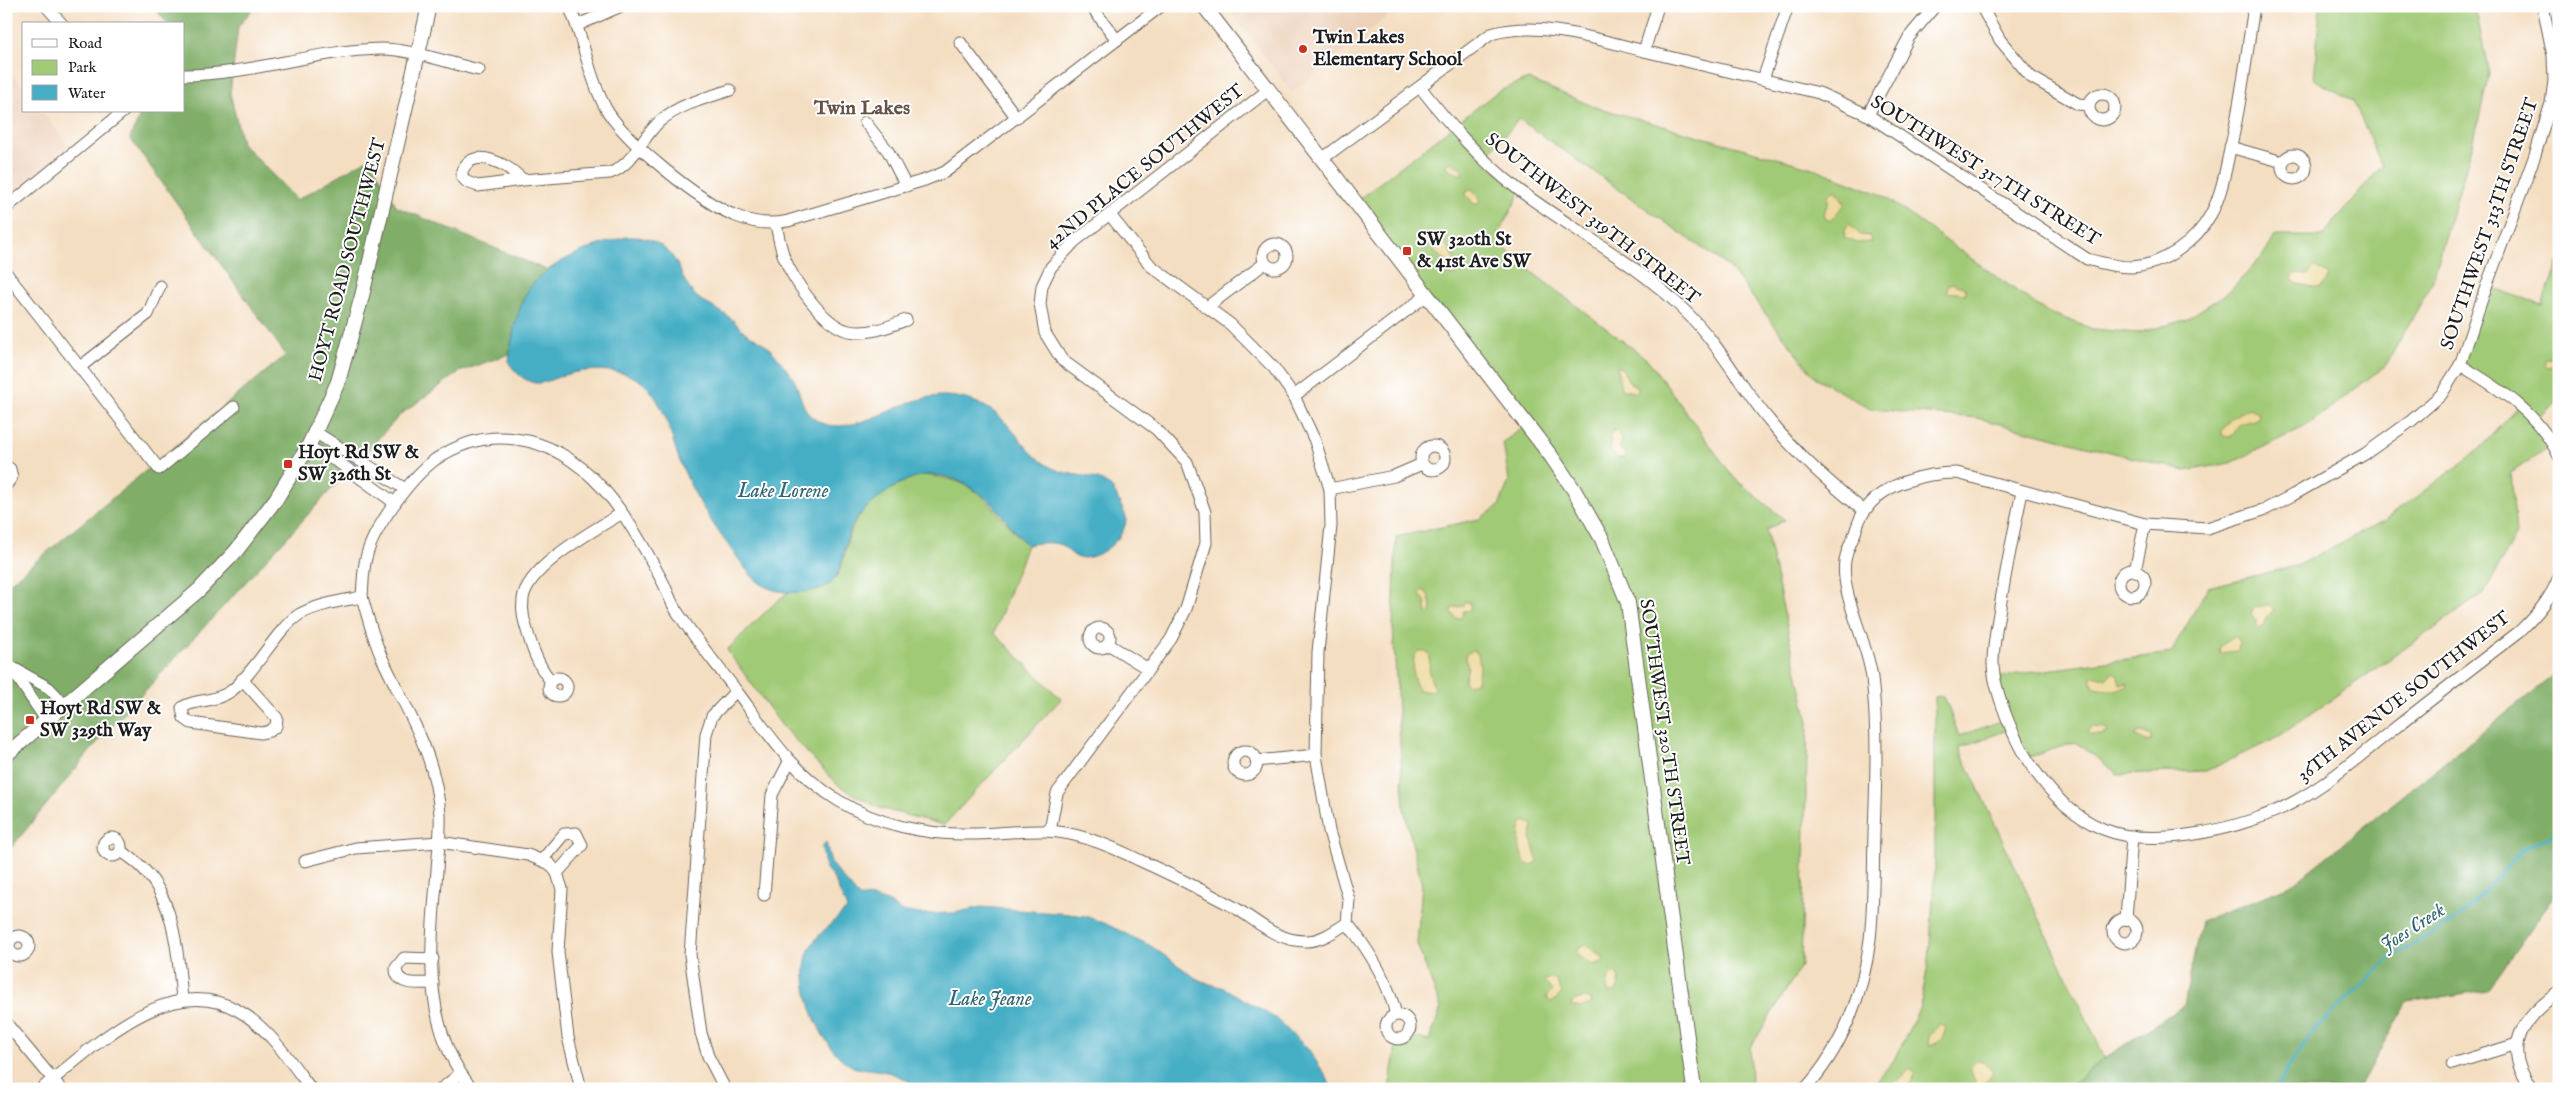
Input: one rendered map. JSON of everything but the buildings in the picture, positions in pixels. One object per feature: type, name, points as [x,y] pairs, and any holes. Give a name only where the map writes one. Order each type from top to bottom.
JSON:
[{"type":"main road","name":"HOYT ROAD SOUTHWEST","points":[[6,755],[199,590],[236,551],[276,499],[308,447],[338,382],[362,296],[419,56],[429,6]]},
{"type":"main road","name":"SOUTHWEST 320TH STREET","points":[[1204,6],[1552,456],[1602,539],[1628,603],[1694,1089]]},
{"type":"street","points":[[46,6],[60,22]]},
{"type":"street","points":[[569,6],[578,25],[594,84],[614,122],[638,147],[696,193],[725,212],[751,221],[776,224],[906,186],[945,172],[1161,6]]},
{"type":"street","points":[[578,25],[621,6]]},
{"type":"street","points":[[1091,6],[1117,40]]},
{"type":"street","points":[[1644,51],[1658,6]]},
{"type":"street","points":[[1763,79],[1788,6]]},
{"type":"street","points":[[1868,115],[1909,37],[1935,6]]},
{"type":"street","points":[[1981,6],[2000,40],[2031,77],[2078,104],[2089,105]]},
{"type":"street","name":"SOUTHWEST 317TH STREET","points":[[1322,159],[1491,34],[1509,29],[1527,28],[1590,37],[1819,93],[1868,115],[2087,259],[2111,265],[2134,267],[2164,258],[2186,244],[2201,230],[2212,213],[2222,186],[2241,101],[2254,6]]},
{"type":"street","name":"SOUTHWEST 313TH STREET","points":[[1864,511],[1885,492],[1910,479],[1933,473],[1957,473],[2145,524],[2207,528],[2231,522],[2273,506],[2358,458],[2411,421],[2441,395],[2460,365],[2486,287],[2521,195],[2551,103],[2554,81],[2553,56],[2543,6]]},
{"type":"street","points":[[960,42],[1017,118]]},
{"type":"street","points":[[185,75],[251,69],[365,50],[396,50],[479,70]]},
{"type":"street","name":"SOUTHWEST 319TH STREET","points":[[1420,87],[1451,127],[1482,160],[1521,191],[1610,251],[1686,312],[1720,351],[1774,427],[1805,461],[1864,511]]},
{"type":"street","points":[[523,180],[503,164],[488,159],[472,161],[462,171],[464,180],[478,186],[523,180],[610,173],[621,168],[656,125],[674,111],[730,90]]},
{"type":"street","name":"42ND PLACE SOUTHWEST","points":[[1148,669],[1172,639],[1186,609],[1206,543],[1205,512],[1187,462],[1171,443],[1144,419],[1062,360],[1045,333],[1040,304],[1046,276],[1064,251],[1268,90]]},
{"type":"street","points":[[6,208],[123,112]]},
{"type":"street","points":[[865,122],[888,151],[906,186]]},
{"type":"street","points":[[2230,147],[2283,162]]},
{"type":"street","points":[[1110,215],[1151,266],[1230,324],[1274,368],[1294,396],[1315,440],[1330,489],[1331,526],[1318,652],[1316,755],[1329,830],[1348,900],[1347,923],[1368,948],[1393,1003],[1396,1015]]},
{"type":"street","points":[[776,224],[782,250],[792,274],[818,308],[835,325],[850,331],[864,332],[906,320]]},
{"type":"street","points":[[1207,307],[1266,263]]},
{"type":"street","points":[[6,273],[159,469],[234,407]]},
{"type":"street","points":[[80,367],[148,314],[160,286]]},
{"type":"street","points":[[1294,396],[1427,295]]},
{"type":"street","points":[[2460,365],[2494,385],[2520,405],[2553,444],[2559,456]]},
{"type":"street","points":[[315,432],[405,489]]},
{"type":"street","points":[[472,1089],[460,1074],[447,1050],[438,1027],[433,1003],[433,958],[440,815],[429,756],[382,657],[362,597],[365,559],[370,545],[395,503],[425,467],[447,452],[471,441],[501,437],[535,441],[562,453],[584,468],[608,494],[622,513],[658,571],[673,605],[790,762],[839,801],[894,825],[967,835],[1050,831],[1092,840],[1138,859],[1234,908],[1267,931],[1289,940],[1310,942],[1332,934],[1347,923]]},
{"type":"street","points":[[308,447],[338,462],[395,503]]},
{"type":"street","points":[[1330,489],[1394,476],[1422,464]]},
{"type":"street","points":[[6,466],[10,469],[12,477],[6,485]]},
{"type":"street","name":"36TH AVENUE SOUTHWEST","points":[[2022,492],[2003,590],[1993,664],[2010,729],[2026,758],[2046,786],[2072,811],[2104,830],[2132,836],[2174,837],[2253,821],[2291,803],[2327,782],[2520,630],[2540,611],[2552,594],[2559,577]]},
{"type":"street","points":[[1805,1089],[1828,1059],[1850,1015],[1864,976],[1870,937],[1875,724],[1872,677],[1863,637],[1845,580],[1845,562],[1864,511]]},
{"type":"street","points":[[551,681],[531,643],[523,618],[523,598],[529,582],[548,563],[622,513]]},
{"type":"street","points":[[2135,571],[2145,524]]},
{"type":"street","points":[[242,679],[277,718],[276,726],[270,731],[261,733],[191,723],[181,713],[186,705],[222,697],[233,690],[242,679],[298,615],[319,607],[362,597]]},
{"type":"street","points":[[1050,831],[1057,793],[1148,669],[1108,644]]},
{"type":"street","points":[[8,664],[49,688],[65,705]]},
{"type":"street","points":[[8,664],[46,720]]},
{"type":"street","points":[[725,1089],[708,1056],[696,1008],[690,955],[706,734],[712,716],[736,691]]},
{"type":"street","points":[[1256,761],[1316,755]]},
{"type":"street","points":[[764,895],[772,795],[790,762]]},
{"type":"street","points":[[576,833],[582,845],[550,865],[564,834],[576,833]]},
{"type":"street","points":[[2126,919],[2132,836]]},
{"type":"street","points":[[305,861],[356,848],[439,842],[528,855],[550,865],[562,890],[558,952],[568,1038],[581,1089]]},
{"type":"street","points":[[120,851],[134,858],[168,907],[172,920],[182,999]]},
{"type":"street","points":[[433,958],[404,958],[396,968],[397,976],[404,982],[433,983]]},
{"type":"street","points":[[2533,1089],[2520,1068],[2517,1044],[2523,1026],[2530,1016],[2559,992]]},
{"type":"street","points":[[40,1089],[126,1023],[154,1007],[182,999],[219,1002],[240,1011],[260,1027],[284,1053],[310,1089]]},
{"type":"street","points":[[6,1023],[61,1089]]},
{"type":"street","points":[[2452,1064],[2517,1044]]},
{"type":"street","points":[[441,1089],[460,1074]]},
{"type":"shaded area","name":"Twin Lakes Elementary School","points":[[1226,6],[1401,6],[1292,92]]},
{"type":"shaded area","points":[[6,66],[22,86],[22,112],[43,112],[74,153],[6,208]]},
{"type":"green space","points":[[153,6],[255,6],[238,27],[230,93],[242,143],[297,200],[369,158],[397,207],[549,271],[531,286],[518,317],[509,354],[459,372],[400,415],[96,744],[6,854],[6,586],[286,355],[130,138],[142,112],[185,112],[185,22],[166,22]]},
{"type":"green space","points":[[2320,6],[2475,6],[2489,74],[2474,140],[2432,283],[2386,365],[2308,425],[2231,463],[2185,471],[1977,418],[1870,409],[1815,377],[1729,267],[1519,119],[1483,160],[1521,191],[1499,233],[1503,247],[1537,276],[1648,360],[1734,478],[1785,520],[1766,530],[1808,722],[1801,966],[1750,1048],[1751,1089],[1389,1089],[1396,1045],[1406,1044],[1415,1037],[1429,1041],[1441,1008],[1417,944],[1422,885],[1404,809],[1393,627],[1396,537],[1479,519],[1499,506],[1509,481],[1503,442],[1527,425],[1355,202],[1497,92],[1528,79],[1592,106],[1816,169],[1882,195],[2045,311],[2093,329],[2138,333],[2185,320],[2230,291],[2262,257],[2274,236],[2322,236],[2382,166],[2353,100],[2314,80]]},
{"type":"green space","points":[[2559,261],[2559,399],[2534,421],[2553,444],[2511,473],[2516,534],[2484,593],[2275,739],[2206,771],[2118,774],[2076,742],[2026,758],[2010,729],[1959,748],[2105,1058],[2065,1089],[1870,1089],[1894,1060],[1920,1007],[1929,960],[1935,867],[1935,697],[1944,696],[1959,736],[2007,719],[1996,677],[2171,653],[2208,587],[2299,565],[2385,520],[2479,450],[2520,405],[2460,365],[2486,287],[2542,304]]},
{"type":"green space","points":[[922,475],[959,482],[972,489],[993,507],[1027,545],[994,633],[1061,699],[944,825],[879,808],[839,786],[783,727],[727,650],[784,595],[795,591],[821,589],[832,582],[841,568],[852,527],[859,516],[887,490],[910,478]]},
{"type":"green space","points":[[2559,671],[2559,889],[2487,990],[2407,1002],[2358,1089],[2065,1089],[2105,1058],[2184,1005],[2201,921],[2290,886]]},
{"type":"sand","points":[[1450,162],[1462,169],[1463,174],[1458,174],[1446,167],[1446,164]]},
{"type":"sand","points":[[1468,189],[1472,189],[1481,199],[1478,204],[1474,204],[1466,195]]},
{"type":"sand","points":[[1833,191],[1837,191],[1845,204],[1830,221],[1825,218],[1823,213],[1828,204],[1828,195]]},
{"type":"sand","points":[[1850,224],[1860,235],[1870,236],[1871,242],[1858,243],[1844,238],[1846,227]]},
{"type":"sand","points":[[1438,240],[1444,241],[1454,258],[1457,267],[1455,276],[1451,276],[1446,260],[1435,253],[1434,246]]},
{"type":"sand","points":[[2315,266],[2329,276],[2320,288],[2298,284],[2292,280],[2294,274],[2308,275]]},
{"type":"sand","points":[[1953,283],[1965,288],[1966,294],[1947,292],[1948,285]]},
{"type":"sand","points":[[2559,355],[2559,364],[2549,367],[2545,366],[2545,360]]},
{"type":"sand","points":[[1617,367],[1622,368],[1629,382],[1637,387],[1637,393],[1621,389]]},
{"type":"sand","points":[[2250,408],[2258,413],[2257,419],[2239,424],[2235,432],[2229,437],[2222,435],[2222,430],[2232,417]]},
{"type":"sand","points":[[1613,431],[1617,431],[1621,438],[1620,448],[1625,454],[1624,458],[1618,458],[1611,452],[1610,437]]},
{"type":"sand","points":[[1423,590],[1428,594],[1432,610],[1430,614],[1427,613],[1425,601],[1419,594]]},
{"type":"sand","points":[[1466,601],[1470,603],[1471,610],[1464,611],[1461,618],[1456,618],[1451,612],[1452,608],[1463,606]]},
{"type":"sand","points":[[2268,605],[2273,607],[2273,612],[2266,618],[2263,627],[2259,629],[2256,627],[2256,620],[2251,614],[2252,611],[2256,607]]},
{"type":"sand","points":[[2235,636],[2239,643],[2238,651],[2219,653],[2220,646]]},
{"type":"sand","points":[[1472,650],[1478,654],[1480,666],[1477,681],[1468,685],[1464,682],[1468,667],[1465,655]]},
{"type":"sand","points":[[1419,651],[1426,651],[1430,655],[1429,673],[1434,688],[1431,692],[1418,690],[1413,676],[1414,656]]},
{"type":"sand","points":[[2113,672],[2118,675],[2120,685],[2127,683],[2128,686],[2116,691],[2094,688],[2091,680],[2094,675],[2106,679]]},
{"type":"sand","points":[[2091,727],[2105,728],[2108,732],[2103,735],[2091,735],[2087,732]]},
{"type":"sand","points":[[2141,732],[2152,736],[2152,741],[2146,742],[2136,737],[2137,733]]},
{"type":"sand","points":[[1524,821],[1533,824],[1531,837],[1537,861],[1532,865],[1526,864],[1520,849],[1519,836]]},
{"type":"sand","points":[[1585,945],[1602,956],[1604,961],[1594,965],[1578,956],[1577,949]]},
{"type":"sand","points":[[1615,973],[1619,984],[1616,991],[1610,993],[1607,989],[1609,976]]},
{"type":"sand","points":[[1549,978],[1555,978],[1562,993],[1550,1002],[1546,997],[1552,991],[1544,981]]},
{"type":"sand","points":[[1584,998],[1590,999],[1591,1004],[1581,1008],[1571,1006],[1573,1001]]},
{"type":"sand","points":[[1939,1023],[1945,1027],[1943,1037],[1935,1044],[1928,1045],[1929,1037]]},
{"type":"sand","points":[[1976,1060],[1983,1061],[1992,1071],[1992,1075],[1985,1083],[1983,1089],[1969,1089],[1975,1082],[1970,1068]]},
{"type":"sand","points":[[1910,1068],[1916,1073],[1912,1080],[1906,1087],[1895,1089],[1895,1083]]},
{"type":"water","name":"Lake Lorene","points":[[626,237],[647,239],[665,249],[678,265],[689,289],[697,297],[722,312],[746,333],[768,347],[791,375],[805,408],[816,420],[828,425],[842,426],[870,419],[913,401],[936,396],[956,397],[976,402],[1001,418],[1033,454],[1048,465],[1065,473],[1090,477],[1106,483],[1117,497],[1126,518],[1125,526],[1121,533],[1116,541],[1101,553],[1085,558],[1077,557],[1063,546],[1053,543],[1027,545],[983,495],[962,482],[949,477],[925,475],[902,482],[859,515],[849,534],[840,568],[828,585],[817,590],[796,592],[777,591],[764,586],[748,571],[703,508],[684,472],[662,409],[644,384],[618,372],[597,370],[577,372],[535,383],[520,376],[509,363],[513,334],[519,312],[526,293],[531,286],[550,268],[562,261],[587,249]]},
{"type":"water","name":"Lake Jeane","points":[[826,842],[831,864],[859,897],[875,898],[890,903],[900,911],[921,914],[954,913],[981,907],[1085,916],[1104,923],[1151,946],[1200,981],[1224,988],[1275,1018],[1309,1050],[1332,1089],[916,1089],[906,1080],[894,1074],[853,1067],[830,1046],[820,1031],[807,996],[806,962],[810,948],[822,932],[847,909],[835,881],[825,867],[822,847]]},
{"type":"waterway","name":"Joes Creek","points":[[2278,1089],[2286,1071],[2309,1035],[2392,957],[2457,919],[2525,848],[2559,831]]},
{"type":"place","name":"Twin Lakes Elementary School","points":[[1303,49]]},
{"type":"place","name":"SW 320th St & 41st Ave SW","points":[[1407,251]]},
{"type":"place","name":"Hoyt Rd SW & SW 326th St","points":[[288,464]]},
{"type":"place","name":"Hoyt Rd SW & SW 329th Way","points":[[30,720]]},
{"type":"district","name":"Twin Lakes","points":[[862,108]]}]
